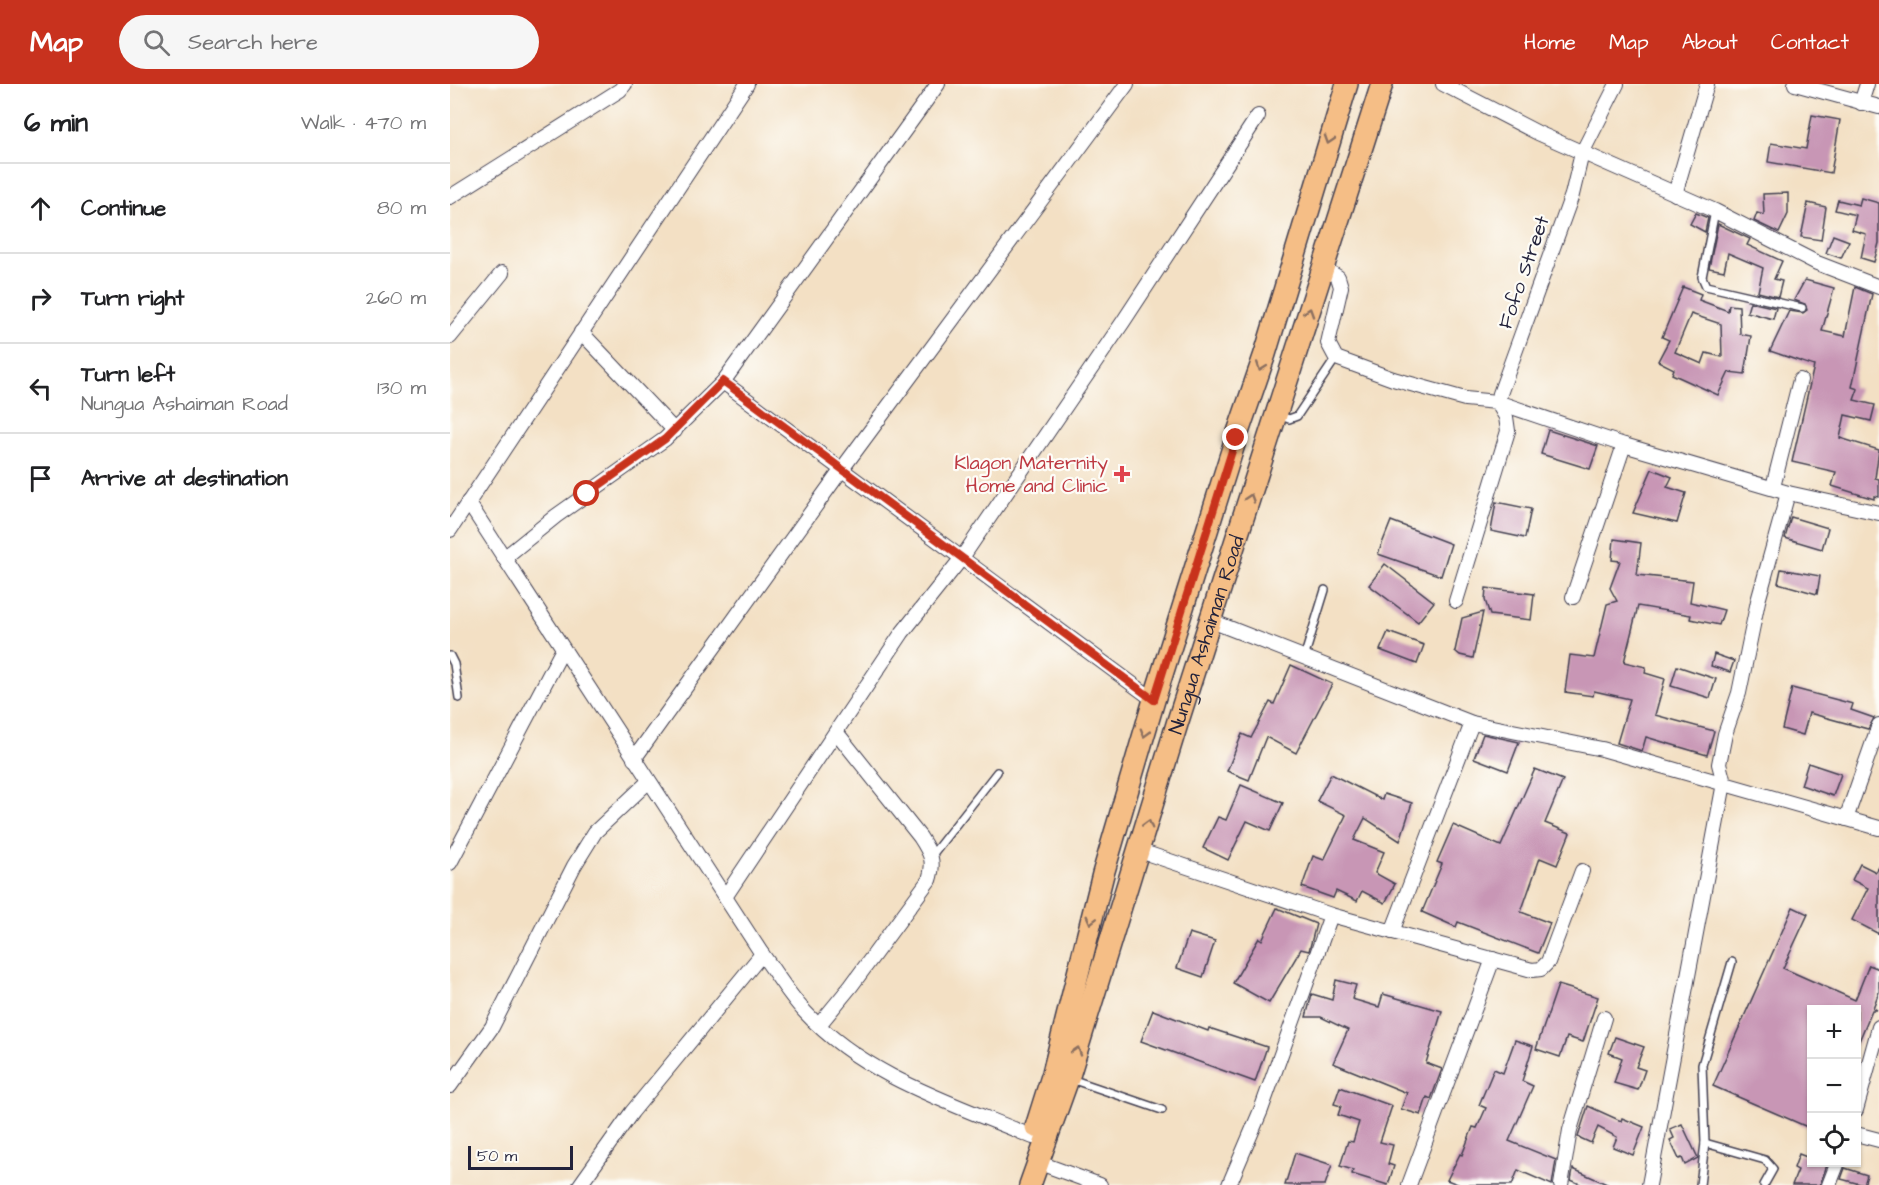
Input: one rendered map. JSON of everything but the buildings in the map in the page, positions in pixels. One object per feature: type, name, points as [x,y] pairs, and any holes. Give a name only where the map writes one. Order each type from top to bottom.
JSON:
[{"type":"main road","name":"Nungua Ashaiman Road","points":[[1030,1185],[1037,1162],[1039,1138],[1053,1073],[1103,874],[1154,700],[1236,438],[1265,354],[1347,84]]},
{"type":"main road","name":"Nungua Ashaiman Road","points":[[1018,1185],[1068,1079],[1140,851],[1177,724],[1382,84]]},
{"type":"street","points":[[450,197],[620,90],[625,84]]},
{"type":"street","points":[[450,530],[747,84]]},
{"type":"street","points":[[504,558],[556,516],[675,431],[723,381],[938,84]]},
{"type":"street","points":[[634,759],[842,469],[1128,84]]},
{"type":"street","points":[[1443,84],[1582,153],[1715,211],[1817,263],[1879,287]]},
{"type":"street","name":"Fofo Street","points":[[1497,402],[1572,195],[1582,153],[1617,84]]},
{"type":"street","points":[[1675,194],[1707,84]]},
{"type":"street","points":[[1796,84],[1879,107]]},
{"type":"street","points":[[1861,103],[1867,84]]},
{"type":"street","points":[[724,897],[837,734],[902,633],[961,559],[1123,322],[1258,116]]},
{"type":"street","points":[[1323,268],[1338,277],[1341,287],[1328,343],[1335,358],[1393,379],[1465,399],[1497,402],[1624,445],[1788,493],[1879,513]]},
{"type":"street","points":[[450,338],[502,273]]},
{"type":"street","points":[[581,332],[675,431]]},
{"type":"street","points":[[1773,487],[1800,380]]},
{"type":"street","points":[[723,381],[1154,700]]},
{"type":"street","points":[[1456,601],[1508,431],[1506,417],[1497,402]]},
{"type":"street","points":[[1573,597],[1624,445]]},
{"type":"street","points":[[1649,1185],[1724,783],[1719,764],[1725,734],[1739,693],[1758,601],[1788,493]]},
{"type":"street","points":[[468,502],[724,897],[762,954],[806,1013],[849,1051],[892,1077],[1039,1138]]},
{"type":"street","points":[[1212,618],[1219,624],[1472,723],[1602,749],[1879,828]]},
{"type":"street","points":[[450,863],[563,649]]},
{"type":"street","points":[[1392,932],[1472,723]]},
{"type":"street","points":[[1846,819],[1879,725]]},
{"type":"street","points":[[819,1025],[851,986],[929,880],[933,865],[932,855],[837,734]]},
{"type":"street","points":[[450,1086],[492,1027],[574,866],[595,832],[648,782]]},
{"type":"street","points":[[1140,851],[1331,915],[1532,970],[1541,969],[1548,962],[1582,871]]},
{"type":"street","points":[[1229,1185],[1261,1110],[1331,915]]},
{"type":"street","points":[[580,1185],[632,1112],[762,954]]},
{"type":"street","points":[[1409,1185],[1493,959]]},
{"type":"street","points":[[1561,1185],[1570,1130],[1604,1018]]},
{"type":"street","points":[[1861,1095],[1879,1027]]},
{"type":"street","points":[[1861,1135],[1879,1140]]},
{"type":"street","points":[[1037,1162],[1100,1185]]},
{"type":"street","points":[[1829,1185],[1836,1167]]},
{"type":"lane","points":[[1715,211],[1702,277],[1706,286],[1802,308]]},
{"type":"lane","points":[[1276,414],[1289,419],[1297,416],[1335,358]]},
{"type":"lane","points":[[1304,658],[1326,590]]},
{"type":"lane","points":[[450,656],[454,663],[459,698]]},
{"type":"lane","points":[[932,855],[997,772]]},
{"type":"lane","points":[[1700,1185],[1705,1143],[1702,1065],[1732,962]]},
{"type":"lane","points":[[1068,1079],[1162,1110]]},
{"type":"lane","points":[[1705,1143],[1765,1160],[1773,1169],[1764,1185]]},
{"type":"place","name":"Klagon Maternity Home and Clinic","points":[[1122,474]]},
{"type":"route","points":[[587,494],[675,431],[723,381],[1154,700],[1236,438]]}]
